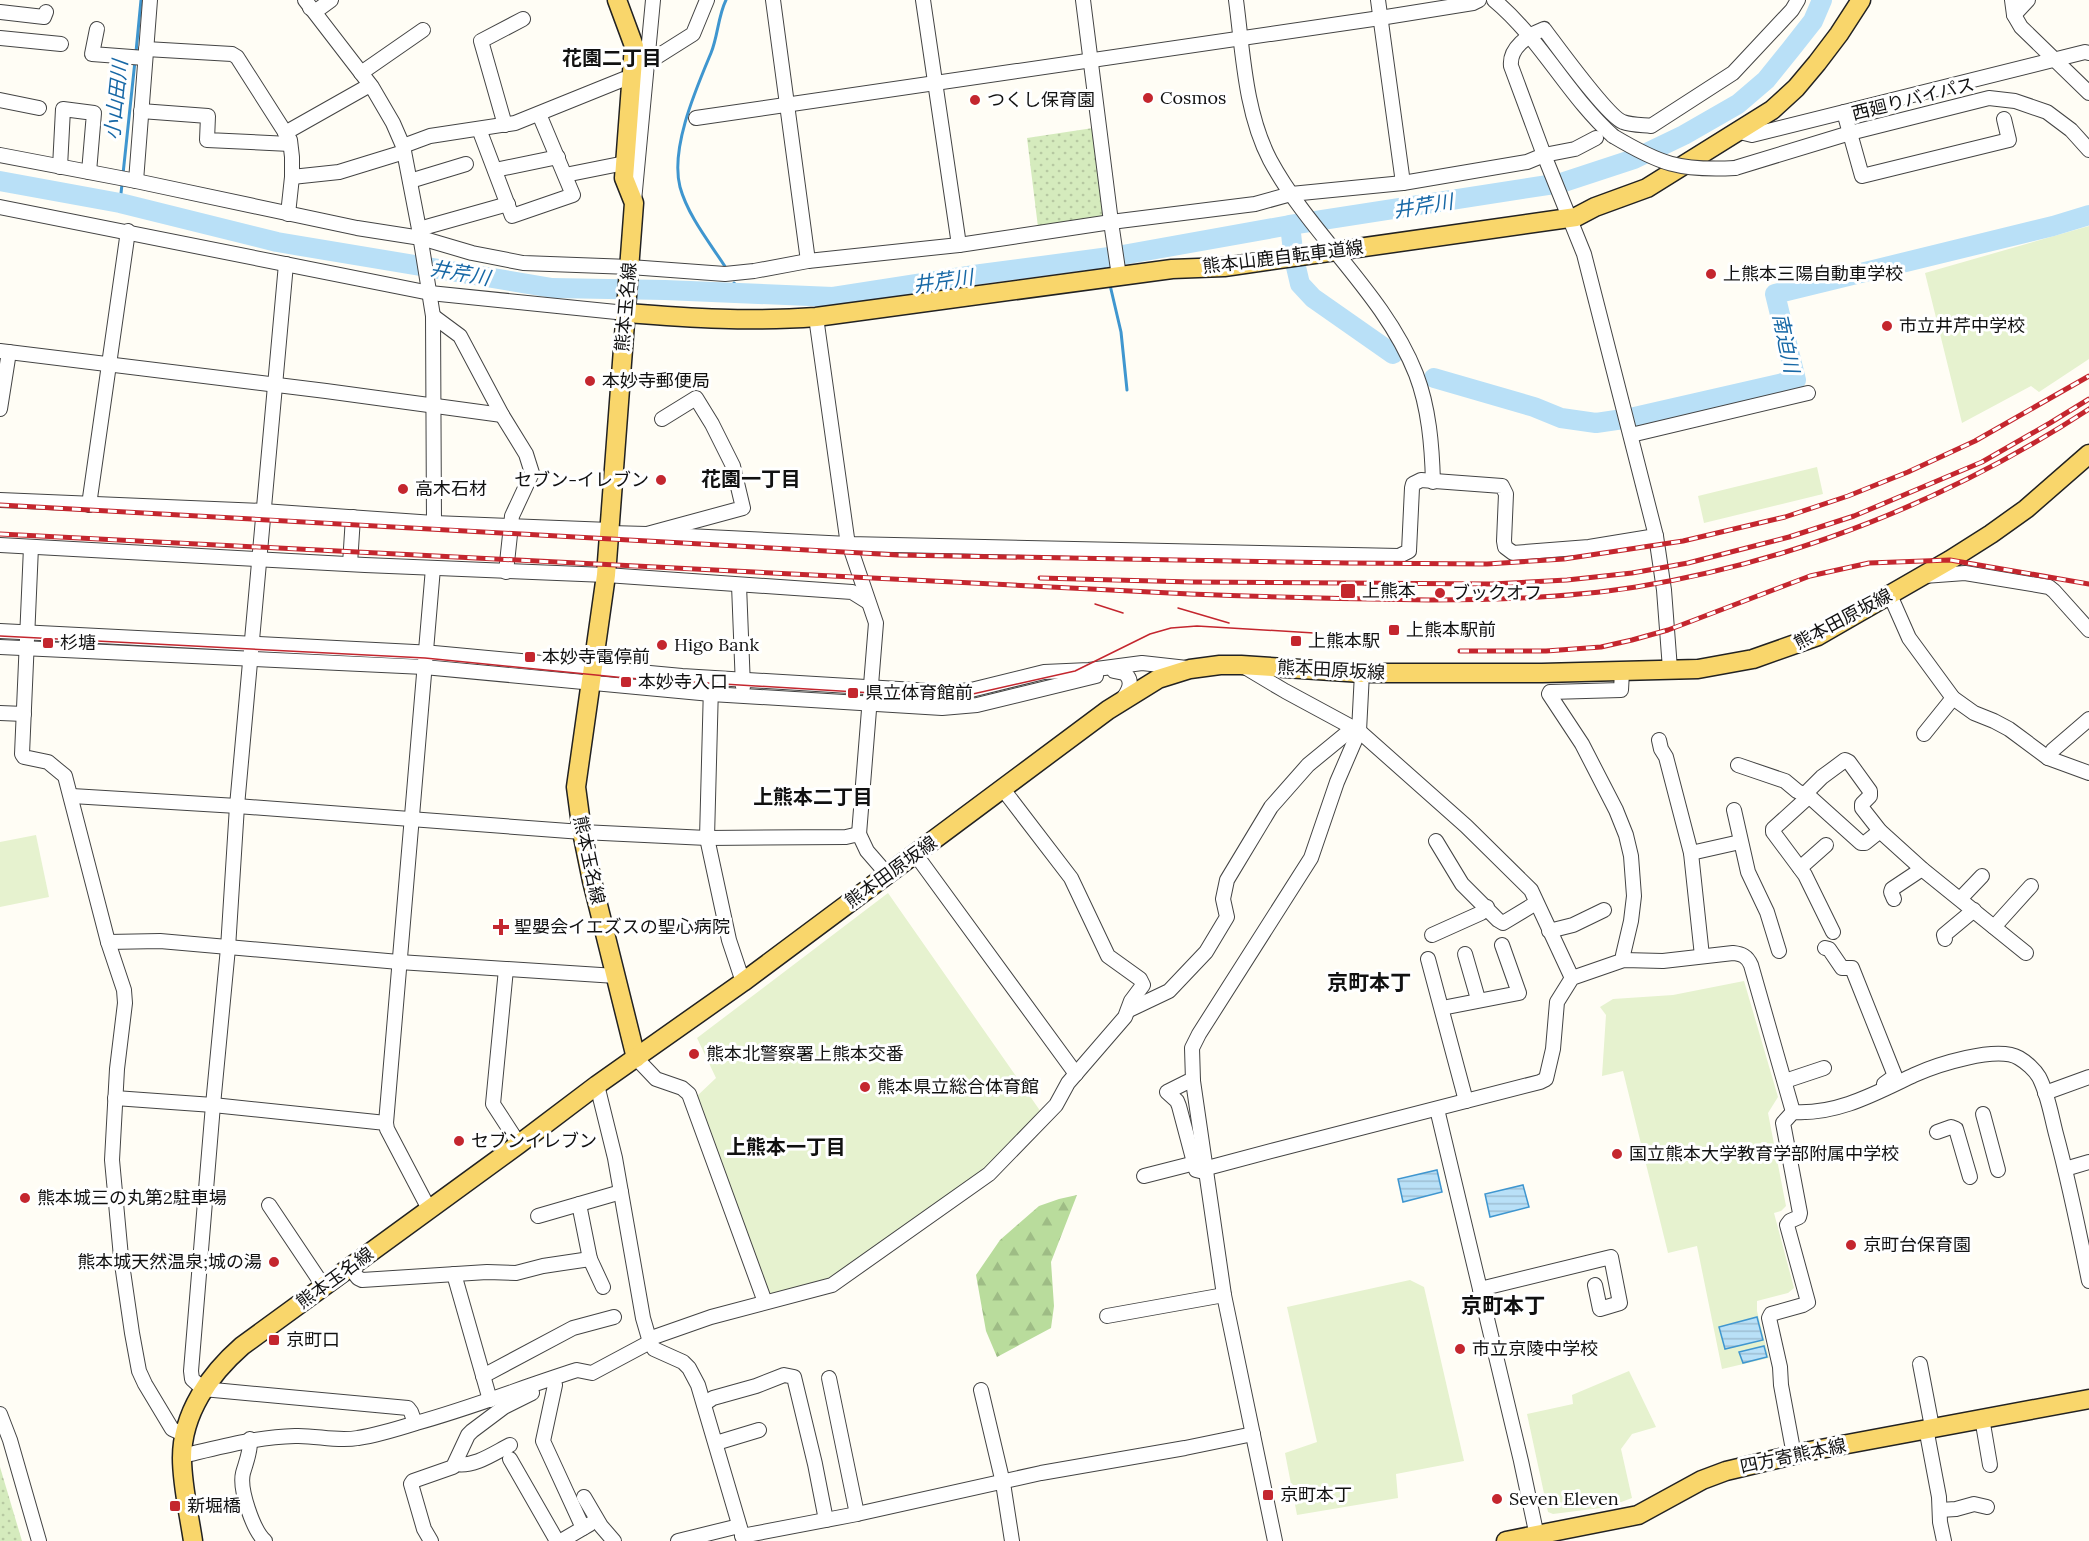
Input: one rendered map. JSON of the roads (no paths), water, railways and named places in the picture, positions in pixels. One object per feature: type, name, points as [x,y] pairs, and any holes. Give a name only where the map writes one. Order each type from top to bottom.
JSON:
[{"type":"main road","name":"熊本玉名線","points":[[193,1541],[182,1456],[185,1435],[203,1389],[222,1363],[242,1346],[636,1058],[582,832],[576,787],[606,575],[634,203],[624,178],[634,46],[617,0]]},
{"type":"main road","name":"熊本山鹿自転車道線","points":[[626,309],[717,320],[780,320],[816,317],[1172,269],[1224,267],[1331,248],[1567,214],[1647,188],[1772,110],[1796,88],[1839,34],[1861,0]]},
{"type":"main road","name":"熊本田原坂線","points":[[636,1058],[916,855],[1002,788],[1120,703],[1158,679],[1190,669],[1241,665],[1362,673],[1622,672],[1698,669],[1753,659],[1818,636],[1922,577],[2026,509],[2089,454]]},
{"type":"main road","name":"四方寄熊本線","points":[[1506,1541],[1538,1538],[1638,1515],[1702,1480],[1726,1471],[1929,1427],[2089,1399]]},
{"type":"street","points":[[136,181],[150,0]]},
{"type":"street","points":[[307,4],[316,11],[331,0]]},
{"type":"street","points":[[634,203],[653,0]]},
{"type":"street","points":[[647,63],[693,34],[707,0]]},
{"type":"street","points":[[772,0],[808,261]]},
{"type":"street","points":[[922,0],[959,245]]},
{"type":"street","points":[[1083,0],[1111,222],[1112,277]]},
{"type":"street","points":[[1236,0],[1249,96],[1270,159],[1293,196],[1386,319],[1402,345],[1416,374],[1429,424],[1433,482]]},
{"type":"street","points":[[1378,0],[1402,183]]},
{"type":"street","points":[[696,118],[1380,18],[1473,3],[1479,0]]},
{"type":"street","name":"西廻りバイパス","points":[[1494,0],[1530,37],[1593,118],[1617,128],[1638,151],[1678,167],[1704,170],[1735,168],[1850,134],[1989,98],[2023,103],[2047,112],[2071,130],[2089,150]]},
{"type":"street","points":[[1617,128],[1651,126],[1732,73],[1792,10],[1798,0]]},
{"type":"street","points":[[2012,0],[2014,15],[2021,27],[2089,93]]},
{"type":"street","points":[[2014,15],[2028,0]]},
{"type":"street","points":[[307,4],[370,85],[393,123],[404,149],[433,316],[434,523]]},
{"type":"street","points":[[0,12],[44,17],[46,12]]},
{"type":"street","points":[[505,124],[481,41],[523,19]]},
{"type":"street","points":[[97,29],[92,54],[232,54],[237,57],[288,139],[292,177],[288,214]]},
{"type":"street","points":[[361,73],[423,30]]},
{"type":"street","points":[[1530,37],[1512,52],[1511,66],[1584,254],[1656,536],[1664,591],[1670,669]]},
{"type":"street","points":[[0,38],[62,44]]},
{"type":"street","points":[[1737,131],[1752,135],[2085,52],[2089,53]]},
{"type":"street","points":[[292,177],[339,172],[404,149],[430,136],[505,124],[539,114],[624,79],[632,79]]},
{"type":"street","points":[[141,111],[208,116],[207,140],[288,139],[370,85]]},
{"type":"street","points":[[0,100],[39,108]]},
{"type":"street","points":[[60,167],[63,110],[94,113],[89,172]]},
{"type":"street","points":[[1844,112],[1862,176],[2009,140],[2004,119]]},
{"type":"street","points":[[478,129],[512,216],[573,195],[539,114]]},
{"type":"street","points":[[0,155],[136,181],[288,214],[420,238],[472,253],[523,263],[725,274],[808,261],[959,245],[1111,222],[1255,204],[1293,196],[1402,183],[1527,162],[1568,151],[1596,138]]},
{"type":"street","points":[[495,170],[558,158]]},
{"type":"street","points":[[565,175],[625,163]]},
{"type":"street","points":[[410,181],[466,164]]},
{"type":"street","points":[[420,238],[508,204]]},
{"type":"street","points":[[0,207],[429,290],[626,309]]},
{"type":"street","points":[[89,505],[128,231]]},
{"type":"street","points":[[286,264],[258,559],[252,659],[237,806],[228,948],[191,1371],[192,1379],[203,1389],[408,1408],[415,1423]]},
{"type":"street","points":[[433,316],[460,336],[502,416],[526,454],[532,473],[512,516],[506,572]]},
{"type":"street","points":[[816,317],[849,544],[876,623],[859,834],[867,851],[887,874]]},
{"type":"street","points":[[0,410],[4,351],[108,366],[435,405],[502,416]]},
{"type":"street","points":[[1630,431],[1808,393]]},
{"type":"street","points":[[647,534],[743,508],[733,466],[696,398],[662,418]]},
{"type":"street","points":[[0,500],[263,511],[434,523],[849,544],[1399,556],[1409,551],[1411,545],[1413,484],[1421,480],[1502,486],[1506,494],[1504,541],[1505,547],[1513,553],[1589,547],[1656,536]]},
{"type":"street","points":[[350,564],[353,517]]},
{"type":"street","points":[[0,545],[506,572],[606,575],[852,592],[868,602]]},
{"type":"street","points":[[31,547],[22,752],[24,757],[48,762],[65,776],[108,942],[124,990],[125,1003],[115,1098],[112,1160],[132,1333],[139,1371],[172,1429],[185,1435]]},
{"type":"street","points":[[429,1209],[386,1123],[433,568]]},
{"type":"street","points":[[1922,577],[1965,573],[2049,587],[2089,630]]},
{"type":"street","points":[[739,585],[743,696]]},
{"type":"street","points":[[1890,596],[1909,638],[1953,698],[1974,713],[2009,729],[2048,758],[2089,773]]},
{"type":"street","points":[[0,631],[426,652],[711,694],[942,708],[966,706],[1142,663]]},
{"type":"street","points":[[0,646],[591,676],[712,678],[960,692],[1044,672],[1079,671],[1142,663],[1190,669]]},
{"type":"street","points":[[1241,665],[1359,731],[1466,826],[1531,890],[1572,978]]},
{"type":"street","points":[[1114,671],[1128,675],[1130,683],[1128,692],[1120,703]]},
{"type":"street","points":[[1622,672],[1621,690],[1550,692],[1549,694],[1587,753],[1626,835],[1631,856],[1634,896],[1624,960]]},
{"type":"street","points":[[1275,1541],[1200,1166],[1192,1082],[1192,1048],[1311,858],[1333,793],[1359,731],[1362,673]]},
{"type":"street","points":[[712,678],[707,838],[729,940],[743,982]]},
{"type":"street","points":[[1924,735],[1953,698]]},
{"type":"street","points":[[0,713],[24,714]]},
{"type":"street","points":[[2048,758],[2053,750],[2089,719]]},
{"type":"street","points":[[1129,1010],[1169,991],[1206,952],[1227,917],[1223,899],[1227,880],[1261,821],[1308,765],[1347,732],[1359,731]]},
{"type":"street","points":[[1659,740],[1682,813],[1690,853],[1702,956]]},
{"type":"street","points":[[1833,932],[1813,890],[1773,829],[1805,800],[1822,777],[1845,760],[1849,762],[1870,791],[1870,796],[1862,804],[1862,808],[1880,831],[1922,869],[1961,898],[2026,953]]},
{"type":"street","points":[[1738,765],[1777,777],[1807,795],[1861,843],[1865,843],[1880,831]]},
{"type":"street","points":[[431,1541],[424,1529],[412,1481],[453,1467],[472,1431],[523,1396],[592,1373],[650,1342],[654,1337],[711,1317],[838,1281],[989,1174],[1045,1118],[1076,1074],[1110,1036],[1129,1010],[1131,1001],[1143,982],[1108,956],[1071,878],[1002,788]]},
{"type":"street","points":[[72,796],[582,832],[707,838],[846,837],[859,834]]},
{"type":"street","points":[[1734,810],[1749,874],[1767,912],[1779,951]]},
{"type":"street","points":[[1436,842],[1462,884],[1498,920],[1503,923],[1536,903]]},
{"type":"street","points":[[1690,853],[1740,842]]},
{"type":"street","points":[[1800,868],[1826,845]]},
{"type":"street","points":[[916,855],[1076,1074]]},
{"type":"street","points":[[1894,899],[1891,892],[1893,889],[1922,869]]},
{"type":"street","points":[[1961,898],[1982,876]]},
{"type":"street","points":[[1994,927],[2031,886]]},
{"type":"street","points":[[1431,934],[1480,913],[1487,907]]},
{"type":"street","points":[[1549,931],[1573,925],[1604,910]]},
{"type":"street","points":[[1945,939],[1944,935],[1974,910]]},
{"type":"street","points":[[108,942],[160,941],[399,962],[616,976]]},
{"type":"street","points":[[1442,1008],[1478,999],[1519,993],[1502,945]]},
{"type":"street","points":[[1825,948],[1829,949],[1842,968],[1852,968],[1895,1076],[1884,1083],[1886,1090]]},
{"type":"street","points":[[1144,1176],[1200,1166],[1540,1082],[1546,1079],[1553,1049],[1557,1002],[1572,978],[1624,960],[1663,961],[1733,953],[1747,957],[1793,1112]]},
{"type":"street","points":[[1465,954],[1478,999]]},
{"type":"street","points":[[1428,959],[1466,1101]]},
{"type":"street","points":[[506,969],[493,1104],[519,1144]]},
{"type":"street","points":[[1794,1455],[1781,1385],[1780,1367],[1769,1318],[1771,1314],[1808,1302],[1787,1225],[1799,1217],[1800,1213],[1783,1123],[1793,1112],[1812,1112],[1839,1107],[1886,1090],[1915,1075],[1972,1056],[2008,1054],[2018,1057],[2038,1075],[2045,1093],[2065,1169],[2089,1281]]},
{"type":"street","points":[[636,1058],[656,1079],[682,1088],[689,1094],[765,1302]]},
{"type":"street","points":[[1785,1081],[1824,1068]]},
{"type":"street","points":[[2045,1093],[2089,1077]]},
{"type":"street","points":[[1192,1082],[1187,1082],[1167,1092],[1177,1101],[1200,1166]]},
{"type":"street","points":[[597,1085],[615,1158],[643,1318],[650,1342],[661,1353],[683,1362],[698,1385],[742,1534]]},
{"type":"street","points":[[115,1098],[213,1105],[386,1123]]},
{"type":"street","points":[[1437,1109],[1538,1538]]},
{"type":"street","points":[[1983,1114],[1998,1170]]},
{"type":"street","points":[[1937,1132],[1951,1127],[1956,1129],[1970,1177]]},
{"type":"street","points":[[2065,1169],[2089,1162]]},
{"type":"street","points":[[538,1216],[621,1192]]},
{"type":"street","points":[[579,1204],[590,1259],[603,1287]]},
{"type":"street","points":[[269,1205],[324,1287]]},
{"type":"street","points":[[1480,1288],[1611,1257],[1620,1304],[1600,1309],[1595,1285]]},
{"type":"street","points":[[350,1268],[362,1280],[487,1272],[516,1273],[543,1266],[590,1259]]},
{"type":"street","points":[[454,1274],[490,1400]]},
{"type":"street","points":[[1107,1316],[1224,1295]]},
{"type":"street","points":[[483,1376],[573,1328],[614,1317]]},
{"type":"street","points":[[1920,1364],[1944,1541]]},
{"type":"street","points":[[182,1456],[249,1439],[302,1436],[339,1441],[384,1433],[577,1370],[592,1373]]},
{"type":"street","points":[[704,1404],[713,1398],[756,1386],[784,1375],[794,1377],[826,1520]]},
{"type":"street","points":[[829,1378],[857,1514]]},
{"type":"street","points":[[555,1385],[543,1441],[583,1528]]},
{"type":"street","points":[[981,1390],[1003,1483],[1012,1541]]},
{"type":"street","points":[[0,1414],[10,1440],[39,1541]]},
{"type":"street","points":[[1982,1418],[1990,1465]]},
{"type":"street","points":[[716,1443],[759,1430]]},
{"type":"street","points":[[678,1541],[742,1534],[826,1520],[1052,1471],[1253,1434]]},
{"type":"street","points":[[288,1436],[331,1448]]},
{"type":"street","points":[[249,1439],[246,1465],[242,1474],[244,1491],[249,1509],[265,1541]]},
{"type":"street","points":[[456,1464],[461,1465],[510,1452],[557,1541]]},
{"type":"street","points":[[584,1497],[597,1520],[614,1541]]},
{"type":"street","points":[[1940,1510],[1974,1504],[1987,1507]]},
{"type":"street","points":[[561,1541],[597,1520]]},
{"type":"water","points":[[1437,1170],[1442,1192],[1403,1202],[1398,1179]]},
{"type":"water","points":[[1523,1185],[1529,1207],[1490,1217],[1485,1194]]},
{"type":"water","points":[[1757,1317],[1763,1340],[1725,1349],[1719,1327]]},
{"type":"water","points":[[1764,1346],[1767,1357],[1743,1363],[1739,1352]]},
{"type":"waterway","name":"小山田川","points":[[136,52],[141,0]]},
{"type":"waterway","points":[[726,0],[713,46],[686,119],[681,137],[678,172],[680,187],[688,208],[726,268]]},
{"type":"waterway","name":"井芹川","points":[[0,181],[120,203],[277,242],[552,288],[833,297],[1117,256],[1290,225],[1561,183],[1634,159],[1684,135],[1738,104],[1766,80],[1813,21],[1822,0]]},
{"type":"waterway","name":"小山田川","points":[[123,174],[135,61]]},
{"type":"waterway","name":"小山田川","points":[[120,203],[122,184]]},
{"type":"waterway","name":"南迫川","points":[[1434,378],[1534,407],[1561,418],[1596,423],[1630,418],[1796,380],[1775,294],[2053,226],[2089,215]]},
{"type":"waterway","name":"南迫川","points":[[1290,225],[1293,251]]},
{"type":"waterway","points":[[1101,258],[1105,270]]},
{"type":"waterway","name":"南迫川","points":[[1296,267],[1300,284],[1313,298],[1393,354]]},
{"type":"waterway","points":[[734,283],[743,294]]},
{"type":"waterway","points":[[1110,285],[1121,332],[1127,390]]},
{"type":"tram line","points":[[1095,604],[1123,613]]},
{"type":"tram line","points":[[1178,608],[1229,623]]},
{"type":"tram line","points":[[0,636],[425,658],[626,678],[955,698],[1075,671],[1150,634],[1171,628],[1197,626],[1314,633]]},
{"type":"railway","points":[[0,505],[898,555],[1487,564],[1564,559],[1683,541],[1785,517],[1848,496],[1908,472],[1975,441],[2089,376]]},
{"type":"railway","points":[[1040,578],[1191,582],[1492,584],[1567,580],[1632,573],[1688,563],[1789,537],[1854,516],[1982,462],[2089,399]]},
{"type":"railway","points":[[0,534],[1190,594],[1430,600],[1533,598],[1610,591],[1696,576],[1814,543],[1928,498],[1983,471],[2089,409]]},
{"type":"railway","points":[[1460,651],[1546,651],[1601,647],[1668,630],[1810,576],[1869,563],[1950,560],[2089,584]]},
{"type":"place","name":"Cosmos","points":[[1148,98]]},
{"type":"place","name":"つくし保育園","points":[[975,100]]},
{"type":"place","name":"上熊本三陽自動車学校","points":[[1711,274]]},
{"type":"place","name":"市立井芹中学校","points":[[1887,326]]},
{"type":"place","name":"本妙寺郵便局","points":[[590,381]]},
{"type":"place","name":"セブン-イレブン","points":[[661,480]]},
{"type":"place","name":"高木石材","points":[[403,489]]},
{"type":"place","name":"上熊本","points":[[1348,591]]},
{"type":"place","name":"ブックオフ","points":[[1440,593]]},
{"type":"place","name":"上熊本駅前","points":[[1394,630]]},
{"type":"place","name":"上熊本駅","points":[[1296,641]]},
{"type":"place","name":"杉塘","points":[[48,643]]},
{"type":"place","name":"Higo Bank","points":[[662,645]]},
{"type":"place","name":"本妙寺電停前","points":[[530,657]]},
{"type":"place","name":"本妙寺入口","points":[[626,682]]},
{"type":"place","name":"県立体育館前","points":[[853,693]]},
{"type":"place","name":"聖嬰会イエズスの聖心病院","points":[[501,927]]},
{"type":"place","name":"熊本北警察署上熊本交番","points":[[694,1054]]},
{"type":"place","name":"熊本県立総合体育館","points":[[865,1087]]},
{"type":"place","name":"セブンイレブン","points":[[459,1141]]},
{"type":"place","name":"国立熊本大学教育学部附属中学校","points":[[1617,1154]]},
{"type":"place","name":"熊本城三の丸第2駐車場","points":[[25,1198]]},
{"type":"place","name":"京町台保育園","points":[[1851,1245]]},
{"type":"place","name":"熊本城天然温泉;城の湯","points":[[274,1262]]},
{"type":"place","name":"京町口","points":[[274,1340]]},
{"type":"place","name":"市立京陵中学校","points":[[1460,1349]]},
{"type":"place","name":"京町本丁","points":[[1268,1495]]},
{"type":"place","name":"Seven Eleven","points":[[1497,1499]]},
{"type":"place","name":"新堀橋","points":[[175,1506]]},
{"type":"district","name":"花園二丁目","points":[[612,58]]},
{"type":"district","name":"花園一丁目","points":[[751,479]]},
{"type":"district","name":"上熊本二丁目","points":[[813,797]]},
{"type":"district","name":"京町本丁","points":[[1369,983]]},
{"type":"district","name":"上熊本一丁目","points":[[786,1147]]},
{"type":"district","name":"京町本丁","points":[[1503,1306]]}]
